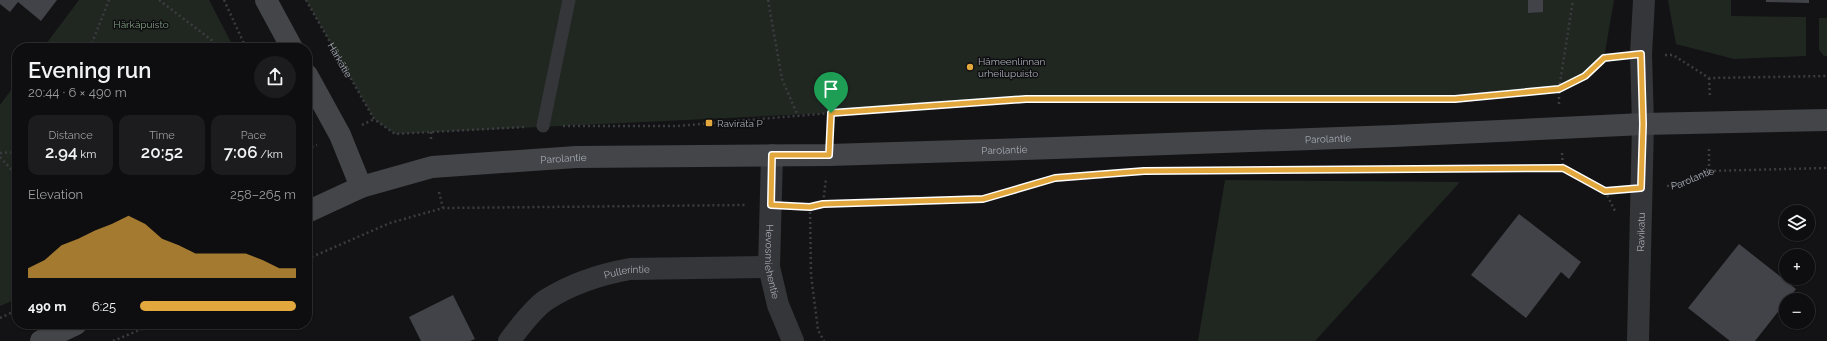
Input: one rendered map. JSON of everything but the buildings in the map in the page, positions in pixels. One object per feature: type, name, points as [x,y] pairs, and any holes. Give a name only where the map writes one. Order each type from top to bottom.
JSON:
[{"type":"main road","points":[[266,0],[289,43]]},
{"type":"main road","points":[[312,84],[340,135],[361,187]]},
{"type":"main road","name":"Parolantie","points":[[312,210],[361,187],[432,168],[576,157],[829,155],[1386,136],[1643,124],[1827,120]]},
{"type":"main road","points":[[41,341],[66,329]]},
{"type":"street","name":"Ravikatu","points":[[1638,341],[1643,124],[1641,54],[1644,0]]},
{"type":"street","name":"Hevosmiehentie","points":[[772,155],[769,267],[778,304],[793,341]]},
{"type":"street","name":"Pullerintie","points":[[509,341],[546,300],[579,284],[608,273],[630,269],[769,267]]},
{"type":"lane","points":[[543,126],[569,0]]},
{"type":"path","points":[[92,43],[110,0]]},
{"type":"path","points":[[159,0],[215,43]]},
{"type":"path","points":[[224,0],[244,43]]},
{"type":"path","name":"Härkätie","points":[[306,0],[374,119],[395,134],[543,126]]},
{"type":"path","points":[[768,0],[782,79],[798,116]]},
{"type":"path","points":[[1559,89],[1572,0]]},
{"type":"path","points":[[543,126],[677,126],[1026,99],[1455,99],[1559,89],[1585,76],[1604,58],[1641,54],[1673,55],[1709,78],[1827,76]]},
{"type":"path","points":[[823,204],[829,155],[831,113]]},
{"type":"path","points":[[0,153],[12,152]]},
{"type":"path","points":[[0,157],[12,170]]},
{"type":"path","name":"Parolantie","points":[[1184,170],[1563,168],[1605,191],[1676,185],[1709,171],[1827,168]]},
{"type":"path","points":[[312,257],[390,223],[443,208],[771,205],[810,207],[823,204],[983,199],[1055,178],[1122,173]]},
{"type":"path","points":[[810,207],[811,275],[818,330],[824,341]]},
{"type":"path","points":[[0,318],[12,312]]},
{"type":"path","points":[[113,341],[142,329]]},
{"type":"green space","name":"Härkäpuisto","points":[[79,0],[209,0],[231,43],[47,43]]},
{"type":"green space","name":"Hämeenlinnan urheilupuisto","points":[[306,0],[1614,0],[1604,58],[1585,77],[1559,89],[1455,99],[1026,99],[831,113],[395,134],[374,119]]},
{"type":"green space","points":[[1668,0],[1731,0],[1731,16],[1806,17],[1806,56],[1734,59],[1676,44]]},
{"type":"green space","points":[[1819,18],[1827,18],[1827,56],[1824,56],[1819,50]]},
{"type":"green space","points":[[12,89],[12,301],[0,306],[0,105]]},
{"type":"green space","points":[[1225,180],[1460,182],[1315,341],[1198,341]]},
{"type":"place","name":"Hämeenlinnan urheilupuisto","points":[[970,67]]},
{"type":"place","name":"Ravirata P","points":[[709,123]]},
{"type":"route","points":[[1641,54],[1643,124],[1641,188],[1605,191],[1563,168],[1144,171],[1055,178],[983,199],[823,204],[810,207],[771,205],[772,155],[829,155],[831,113],[1026,99],[1455,99],[1559,89],[1585,76],[1604,58],[1641,54]]}]
